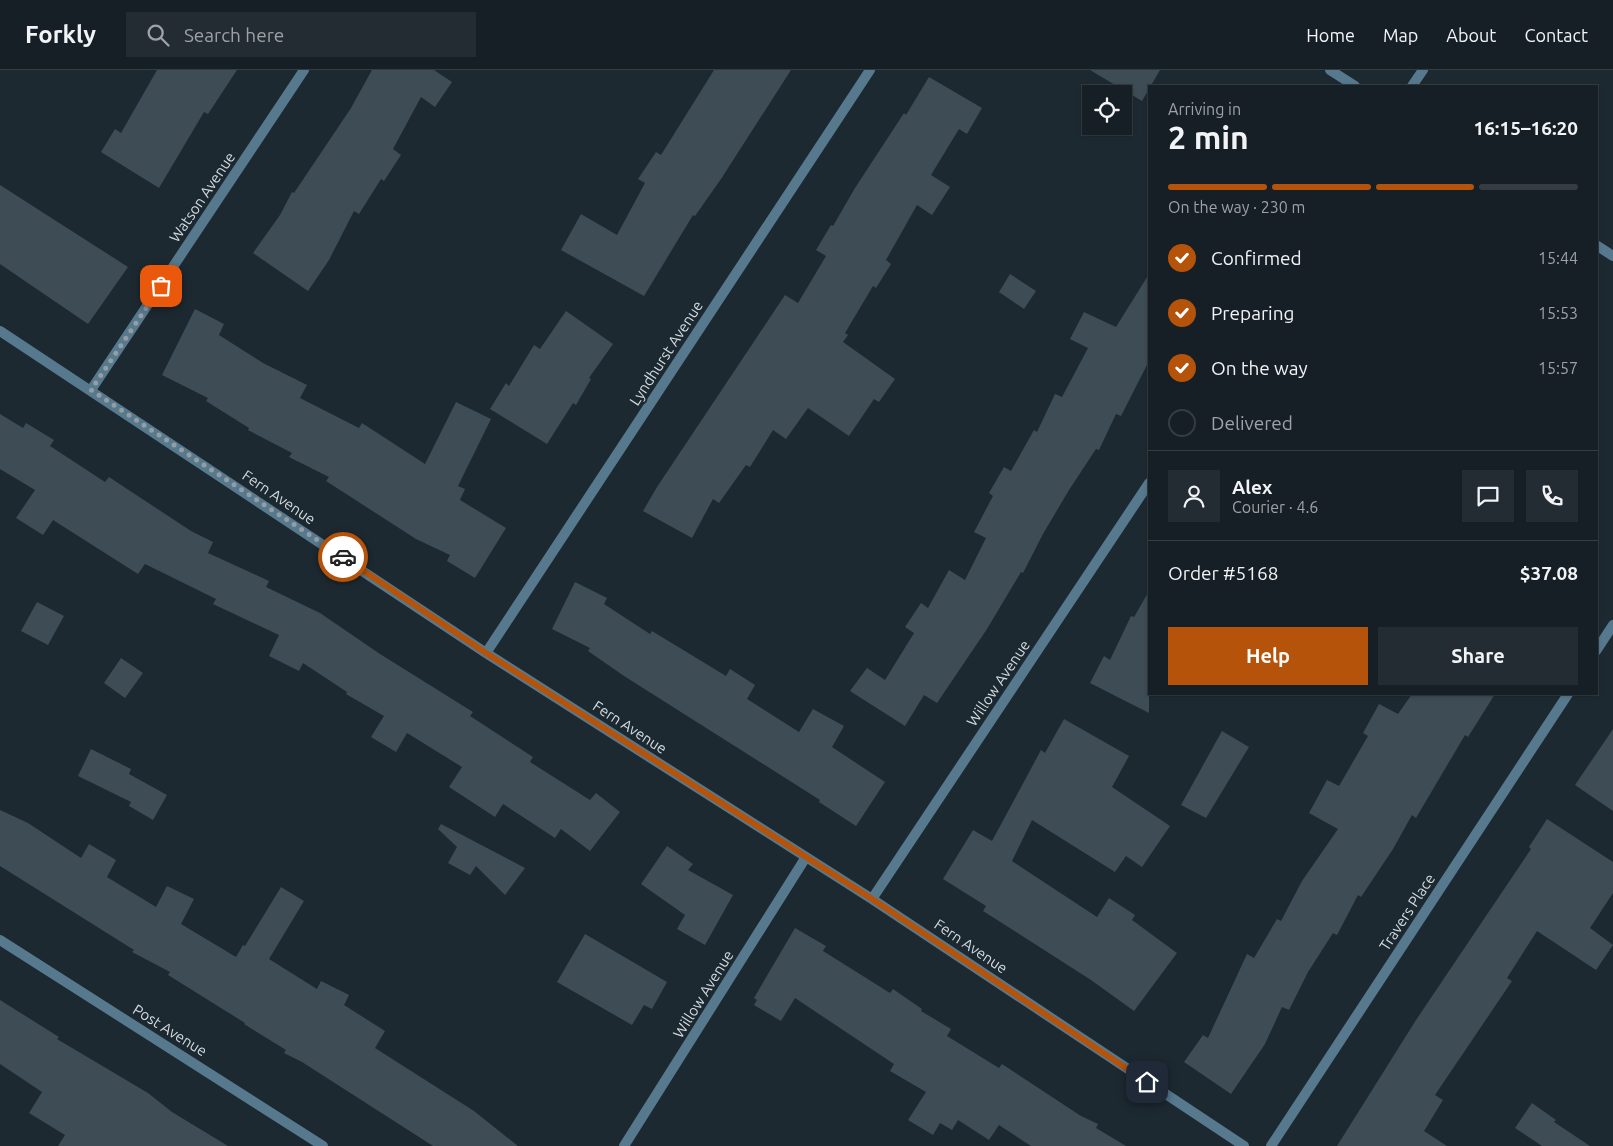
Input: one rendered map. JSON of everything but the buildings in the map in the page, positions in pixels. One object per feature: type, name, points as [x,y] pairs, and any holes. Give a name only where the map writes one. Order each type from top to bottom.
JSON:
[{"type":"street","name":"Watson Avenue","points":[[91,390],[304,70]]},
{"type":"street","name":"Lyndhurst Avenue","points":[[486,653],[870,70]]},
{"type":"street","points":[[1330,70],[1353,85]]},
{"type":"street","points":[[1413,85],[1423,70]]},
{"type":"street","points":[[1598,246],[1613,256]]},
{"type":"street","name":"Fern Avenue","points":[[0,331],[486,653],[872,899],[1244,1146]]},
{"type":"street","name":"Willow Avenue","points":[[872,899],[1148,485]]},
{"type":"street","points":[[1598,648],[1613,626]]},
{"type":"street","name":"Travers Place","points":[[1271,1146],[1567,695]]},
{"type":"street","name":"Willow Avenue","points":[[624,1146],[806,857]]},
{"type":"street","name":"Post Avenue","points":[[0,940],[323,1146]]},
{"type":"way so far","points":[[161,286],[91,390],[343,557]]},
{"type":"route","points":[[343,557],[486,653],[872,899],[1147,1082]]}]
